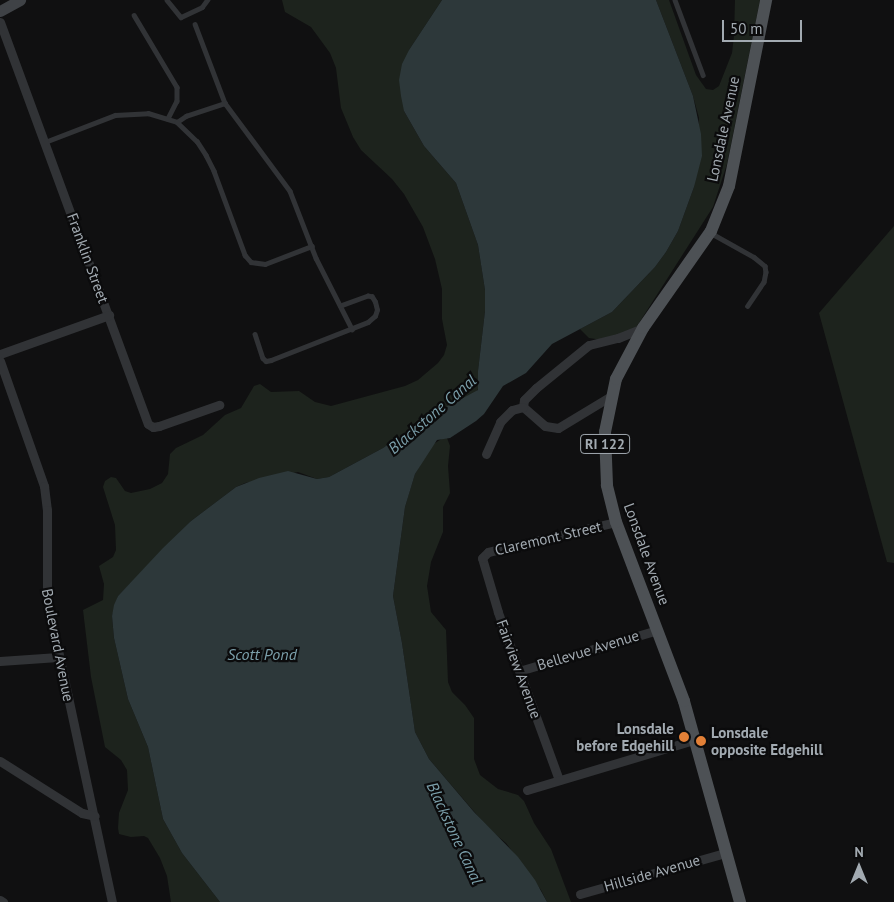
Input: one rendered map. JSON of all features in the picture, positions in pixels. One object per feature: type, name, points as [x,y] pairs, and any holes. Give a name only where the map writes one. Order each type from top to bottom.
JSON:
[{"type":"main road","points":[[0,12],[18,0]]},
{"type":"main road","name":"Lonsdale Avenue","points":[[740,902],[684,701],[616,522],[605,460],[606,426],[616,379],[643,328],[709,233],[729,186],[736,162],[766,0]]},
{"type":"street","name":"Franklin Street","points":[[0,22],[148,424],[153,427],[219,405]]},
{"type":"street","points":[[0,354],[108,315]]},
{"type":"street","points":[[523,407],[524,400],[536,388],[589,345],[618,338],[643,328]]},
{"type":"street","name":"Boulevard Avenue","points":[[0,362],[44,486],[47,510],[47,599],[112,902]]},
{"type":"street","points":[[523,407],[545,426],[558,428],[611,396]]},
{"type":"street","points":[[486,454],[500,422],[512,410],[523,407]]},
{"type":"street","name":"Claremont Street","points":[[482,558],[488,552],[616,522]]},
{"type":"street","name":"Fairview Avenue","points":[[482,558],[519,671],[559,780]]},
{"type":"street","name":"Bellevue Avenue","points":[[519,671],[657,630]]},
{"type":"street","points":[[0,661],[58,657]]},
{"type":"street","points":[[527,790],[694,740]]},
{"type":"street","points":[[0,761],[82,813],[95,816]]},
{"type":"street","name":"Hillside Avenue","points":[[580,894],[725,853]]},
{"type":"lane","points":[[168,0],[181,17],[202,7],[206,0]]},
{"type":"lane","points":[[675,0],[703,75]]},
{"type":"lane","points":[[134,15],[177,87],[177,100],[168,119]]},
{"type":"lane","points":[[195,24],[224,103],[290,191],[312,246],[352,329]]},
{"type":"lane","points":[[177,122],[186,116],[224,103]]},
{"type":"lane","points":[[45,142],[115,115],[148,113],[177,122],[197,141],[206,155],[214,171],[245,255],[250,262],[265,264],[312,246]]},
{"type":"lane","points":[[709,233],[754,257],[765,266],[764,282],[748,306]]},
{"type":"lane","points":[[255,334],[266,361],[352,329],[375,316],[375,302],[372,297],[368,296],[341,306]]},
{"type":"shaded area","points":[[282,0],[442,0],[409,50],[404,111],[424,146],[456,183],[478,245],[485,290],[485,311],[478,371],[480,386],[475,394],[427,417],[383,448],[329,477],[317,479],[298,472],[245,483],[236,487],[191,521],[118,596],[112,616],[114,638],[128,699],[148,747],[163,819],[182,853],[220,902],[171,902],[167,876],[160,858],[148,838],[119,834],[119,813],[128,790],[127,770],[121,760],[105,747],[91,677],[83,610],[103,600],[104,584],[99,566],[113,557],[116,550],[115,525],[103,487],[105,481],[111,477],[116,478],[125,491],[131,493],[150,489],[162,483],[168,474],[170,454],[176,448],[203,435],[225,415],[241,408],[254,386],[260,384],[271,392],[299,391],[315,402],[331,406],[405,386],[418,380],[438,363],[444,355],[447,345],[442,319],[442,289],[435,259],[423,227],[404,194],[392,179],[361,150],[353,137],[341,108],[336,68],[330,53],[311,27],[285,12]]},
{"type":"shaded area","points":[[656,0],[669,0],[696,75],[706,89],[713,90],[719,86],[732,53],[735,0],[760,0],[727,164],[713,207],[630,337],[619,341],[589,338],[580,329],[612,312],[655,267],[666,252],[678,231],[694,187],[699,118],[693,96]]},
{"type":"shaded area","points":[[894,226],[894,563],[887,562],[819,313]]},
{"type":"shaded area","points":[[443,438],[447,438],[450,446],[448,466],[450,493],[443,507],[443,532],[431,562],[427,586],[431,612],[446,630],[448,682],[452,692],[465,705],[474,718],[474,759],[480,775],[498,789],[518,795],[524,801],[534,823],[551,849],[571,902],[547,902],[541,890],[506,843],[489,829],[429,759],[415,732],[393,596],[405,507],[415,474],[432,445]]},
{"type":"water","name":"Scott Pond","points":[[442,0],[656,0],[693,96],[701,134],[702,156],[694,187],[678,231],[655,267],[612,312],[552,344],[526,373],[503,386],[484,414],[476,421],[450,438],[437,440],[415,474],[405,507],[393,596],[415,732],[429,759],[474,812],[518,857],[535,880],[547,902],[220,902],[182,853],[163,819],[148,747],[128,699],[114,638],[112,616],[114,605],[118,596],[163,548],[191,521],[236,487],[259,478],[288,471],[317,479],[329,477],[383,448],[427,417],[478,390],[485,290],[478,245],[456,183],[424,146],[404,111],[399,80],[402,64],[409,50]]},
{"type":"place","name":"Lonsdale before Edgehill","points":[[684,737]]},
{"type":"place","name":"Lonsdale opposite Edgehill","points":[[701,741]]},
{"type":"water label","name":"Blackstone Canal","points":[[432,414]]},
{"type":"water label","name":"Blackstone Canal","points":[[455,833]]}]
